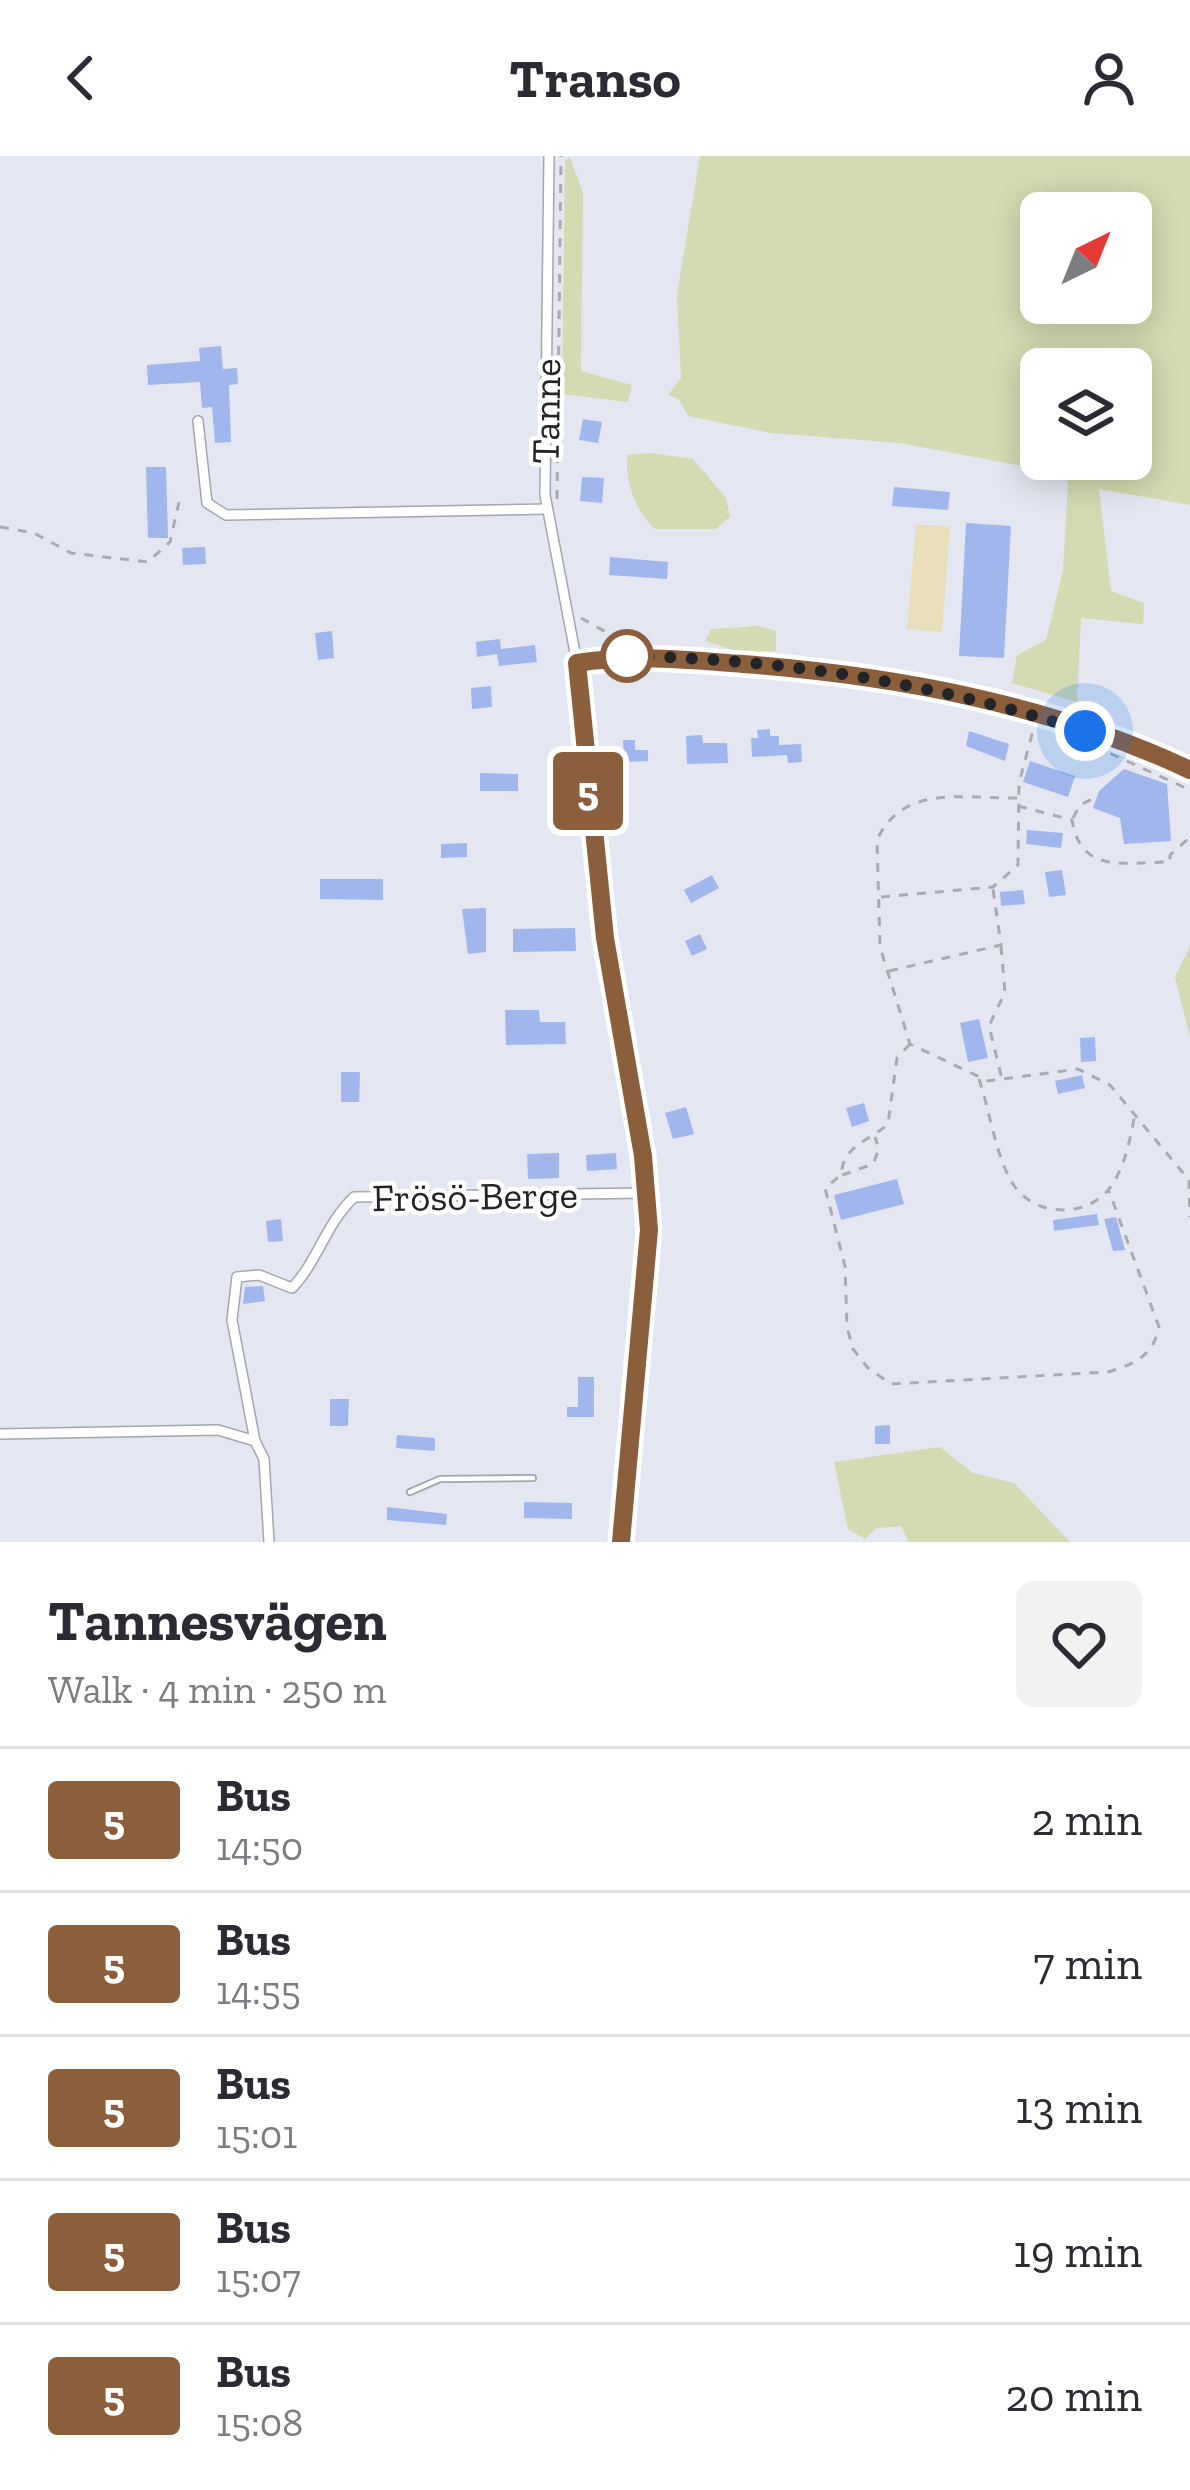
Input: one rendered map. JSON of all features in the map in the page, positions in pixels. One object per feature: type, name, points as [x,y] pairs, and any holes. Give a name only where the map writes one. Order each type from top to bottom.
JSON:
[{"type":"street","name":"Tanne","points":[[548,156],[552,511],[577,663]]},
{"type":"street","points":[[198,421],[207,502],[226,514],[552,511]]},
{"type":"street","points":[[621,1542],[649,1230],[605,938],[577,663],[614,657],[871,674],[972,695],[1190,770]]},
{"type":"street","name":"Frösö-Berge","points":[[255,1441],[232,1320],[237,1277],[259,1275],[292,1288],[306,1273],[330,1220],[353,1197],[645,1193]]},
{"type":"street","points":[[0,1434],[218,1430],[255,1441],[265,1460],[268,1542]]},
{"type":"lane","points":[[410,1492],[440,1479],[533,1478]]},
{"type":"path","points":[[552,511],[561,156]]},
{"type":"path","points":[[0,527],[34,533],[71,553],[148,562],[170,542],[179,502]]},
{"type":"path","points":[[572,610],[613,636],[614,657]]},
{"type":"path","points":[[879,897],[993,887],[1018,865],[1016,805],[1036,722],[1053,729]]},
{"type":"path","points":[[1087,742],[1190,790]]},
{"type":"path","points":[[1017,798],[934,795],[909,806],[884,826],[877,840],[880,947],[910,1044],[988,1082],[1078,1069],[1110,1084],[1189,1180],[1190,1217]]},
{"type":"path","points":[[1096,797],[1081,805],[1072,820],[1076,844],[1087,856],[1170,862],[1170,855],[1190,837]]},
{"type":"path","points":[[1016,805],[1072,820]]},
{"type":"path","points":[[993,887],[1005,992],[988,1026],[1003,1079]]},
{"type":"path","points":[[888,971],[1001,945]]},
{"type":"path","points":[[841,1175],[842,1158],[888,1124],[897,1058],[910,1044]]},
{"type":"path","points":[[978,1076],[1014,1186],[1039,1208],[1071,1211],[1108,1191],[1126,1157],[1136,1112]]},
{"type":"path","points":[[874,1136],[879,1149],[873,1164],[862,1173],[841,1175],[825,1188],[845,1266],[847,1327],[868,1368],[891,1384],[1087,1374],[1136,1364],[1155,1345],[1159,1327],[1108,1191]]},
{"type":"green space","points":[[700,156],[1190,156],[1190,505],[1099,489],[1111,591],[1144,603],[1143,624],[1081,618],[1077,702],[1012,683],[1017,655],[1046,640],[1063,571],[1065,480],[1152,480],[1152,348],[1020,348],[1020,466],[900,443],[771,433],[688,416],[679,399],[668,395],[681,378],[677,295]]},
{"type":"green space","points":[[570,157],[583,194],[581,371],[632,385],[628,402],[562,394],[565,161]]},
{"type":"green space","points":[[627,455],[693,459],[726,498],[730,517],[716,529],[655,529],[637,505],[627,465]]},
{"type":"green space","points":[[759,626],[776,631],[776,651],[739,652],[705,641],[711,629]]},
{"type":"green space","points":[[1190,946],[1190,1038],[1175,977]]},
{"type":"green space","points":[[940,1447],[973,1473],[1014,1483],[1070,1542],[909,1542],[901,1526],[877,1528],[865,1539],[848,1529],[834,1462]]},
{"type":"sand","points":[[916,524],[950,527],[942,632],[907,629]]},
{"type":"building","points":[[221,346],[223,369],[237,368],[238,384],[229,385],[231,442],[215,443],[212,407],[202,408],[200,382],[148,385],[147,365],[200,361],[199,348]]},
{"type":"building","points":[[583,419],[602,422],[598,443],[579,440]]},
{"type":"building","points":[[146,467],[166,467],[168,538],[148,538]]},
{"type":"building","points":[[582,477],[604,478],[602,503],[580,501]]},
{"type":"building","points":[[894,487],[950,492],[948,510],[892,506]]},
{"type":"building","points":[[966,523],[1011,526],[1004,658],[959,656]]},
{"type":"building","points":[[205,547],[206,564],[183,565],[182,548]]},
{"type":"building","points":[[610,557],[668,562],[667,579],[609,575]]},
{"type":"building","points":[[332,631],[334,658],[318,660],[315,633]]},
{"type":"building","points":[[500,639],[501,649],[535,645],[537,662],[499,666],[497,654],[477,657],[476,642]]},
{"type":"building","points":[[491,686],[492,707],[472,709],[471,688]]},
{"type":"building","points":[[770,729],[770,736],[779,736],[779,745],[801,744],[802,762],[788,763],[787,755],[752,757],[751,738],[758,738],[757,730]]},
{"type":"building","points":[[969,731],[1009,744],[1005,761],[966,746]]},
{"type":"building","points":[[702,735],[703,743],[727,743],[728,763],[687,764],[686,736]]},
{"type":"building","points":[[623,740],[635,740],[635,750],[648,750],[648,761],[624,762]]},
{"type":"building","points":[[1030,761],[1075,776],[1068,797],[1023,782]]},
{"type":"building","points":[[1124,769],[1167,784],[1171,841],[1124,844],[1120,818],[1093,808],[1099,791]]},
{"type":"building","points":[[480,773],[518,774],[518,791],[480,791]]},
{"type":"building","points":[[1027,830],[1063,833],[1061,848],[1026,844]]},
{"type":"building","points":[[467,843],[467,857],[441,858],[441,844]]},
{"type":"building","points":[[1062,870],[1066,895],[1049,897],[1045,872]]},
{"type":"building","points":[[712,875],[719,888],[691,903],[684,890]]},
{"type":"building","points":[[320,879],[383,879],[383,900],[320,899]]},
{"type":"building","points":[[1023,890],[1025,904],[1001,906],[1000,892]]},
{"type":"building","points":[[486,908],[486,952],[468,954],[462,909]]},
{"type":"building","points":[[575,928],[576,951],[513,952],[513,929]]},
{"type":"building","points":[[700,934],[707,949],[692,956],[685,941]]},
{"type":"building","points":[[505,1010],[539,1010],[540,1022],[565,1022],[566,1044],[506,1045]]},
{"type":"building","points":[[979,1019],[988,1058],[968,1062],[960,1023]]},
{"type":"building","points":[[1095,1037],[1096,1061],[1081,1062],[1080,1038]]},
{"type":"building","points":[[341,1072],[360,1072],[359,1102],[341,1102]]},
{"type":"building","points":[[1082,1075],[1085,1088],[1058,1094],[1055,1081]]},
{"type":"building","points":[[864,1103],[869,1121],[852,1127],[846,1108]]},
{"type":"building","points":[[686,1107],[694,1134],[673,1139],[665,1113]]},
{"type":"building","points":[[559,1153],[559,1178],[528,1179],[527,1154]]},
{"type":"building","points":[[616,1153],[617,1169],[587,1171],[586,1155]]},
{"type":"building","points":[[897,1179],[904,1204],[841,1220],[834,1195]]},
{"type":"building","points":[[1097,1214],[1099,1225],[1054,1231],[1053,1220]]},
{"type":"building","points":[[1116,1217],[1125,1250],[1113,1251],[1104,1219]]},
{"type":"building","points":[[281,1219],[283,1241],[268,1242],[266,1221]]},
{"type":"building","points":[[263,1286],[265,1301],[243,1304],[245,1287]]},
{"type":"building","points":[[578,1377],[594,1377],[594,1417],[567,1417],[567,1407],[578,1407]]},
{"type":"building","points":[[330,1399],[349,1399],[348,1426],[330,1426]]},
{"type":"building","points":[[890,1425],[890,1444],[875,1444],[875,1426]]},
{"type":"building","points":[[397,1435],[435,1438],[435,1451],[396,1448]]},
{"type":"building","points":[[524,1502],[572,1503],[572,1519],[524,1518]]},
{"type":"building","points":[[387,1507],[447,1514],[446,1525],[387,1520]]},
{"type":"bus line","name":"5","points":[[621,1542],[649,1230],[643,1156],[605,938],[577,663],[627,656],[871,674],[972,695],[1143,749],[1190,770]]},
{"type":"route","points":[[627,656],[871,674],[972,695],[1085,731]]}]
